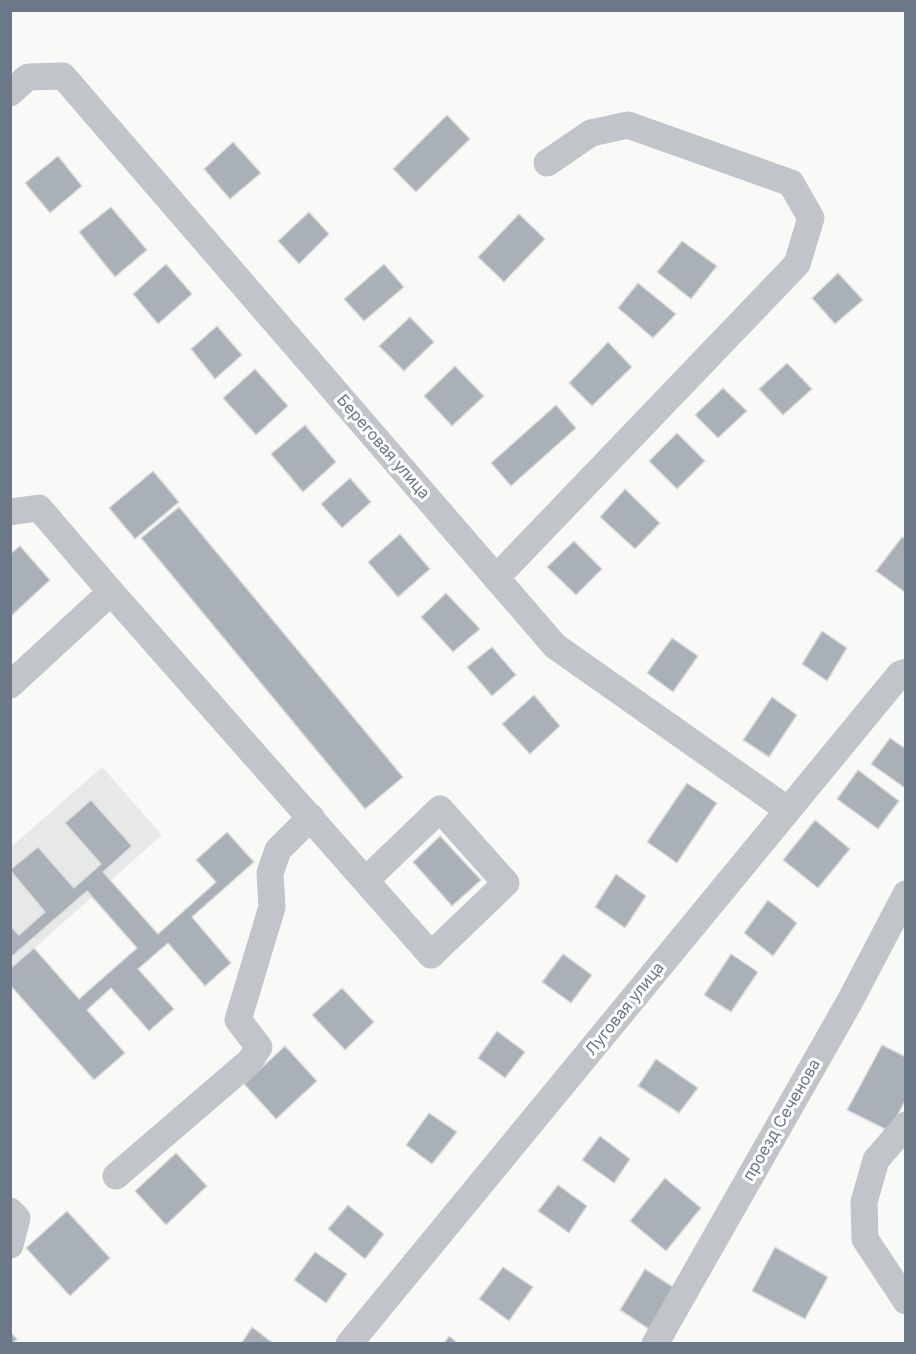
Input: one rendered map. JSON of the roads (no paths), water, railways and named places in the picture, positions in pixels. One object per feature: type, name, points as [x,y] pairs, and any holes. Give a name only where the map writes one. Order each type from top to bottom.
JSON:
[{"type":"street","name":"Береговая улица","points":[[10,93],[28,77],[63,76],[555,646],[788,810]]},
{"type":"street","points":[[496,578],[797,264],[811,218],[791,183],[628,125],[591,133],[547,163]]},
{"type":"street","points":[[10,501],[39,508],[431,955],[506,883],[440,809],[366,880]]},
{"type":"street","points":[[10,512],[39,508]]},
{"type":"street","points":[[10,685],[111,592]]},
{"type":"street","name":"Луговая улица","points":[[349,1344],[903,673]]},
{"type":"street","points":[[116,1176],[250,1061],[258,1047],[238,1020],[272,907],[270,873],[278,850],[311,817]]},
{"type":"street","name":"проезд Сеченова","points":[[655,1344],[850,1001],[906,894]]},
{"type":"street","points":[[906,1125],[876,1160],[864,1202],[865,1239],[906,1301]]},
{"type":"street","points":[[10,1211],[17,1218],[10,1245]]}]
